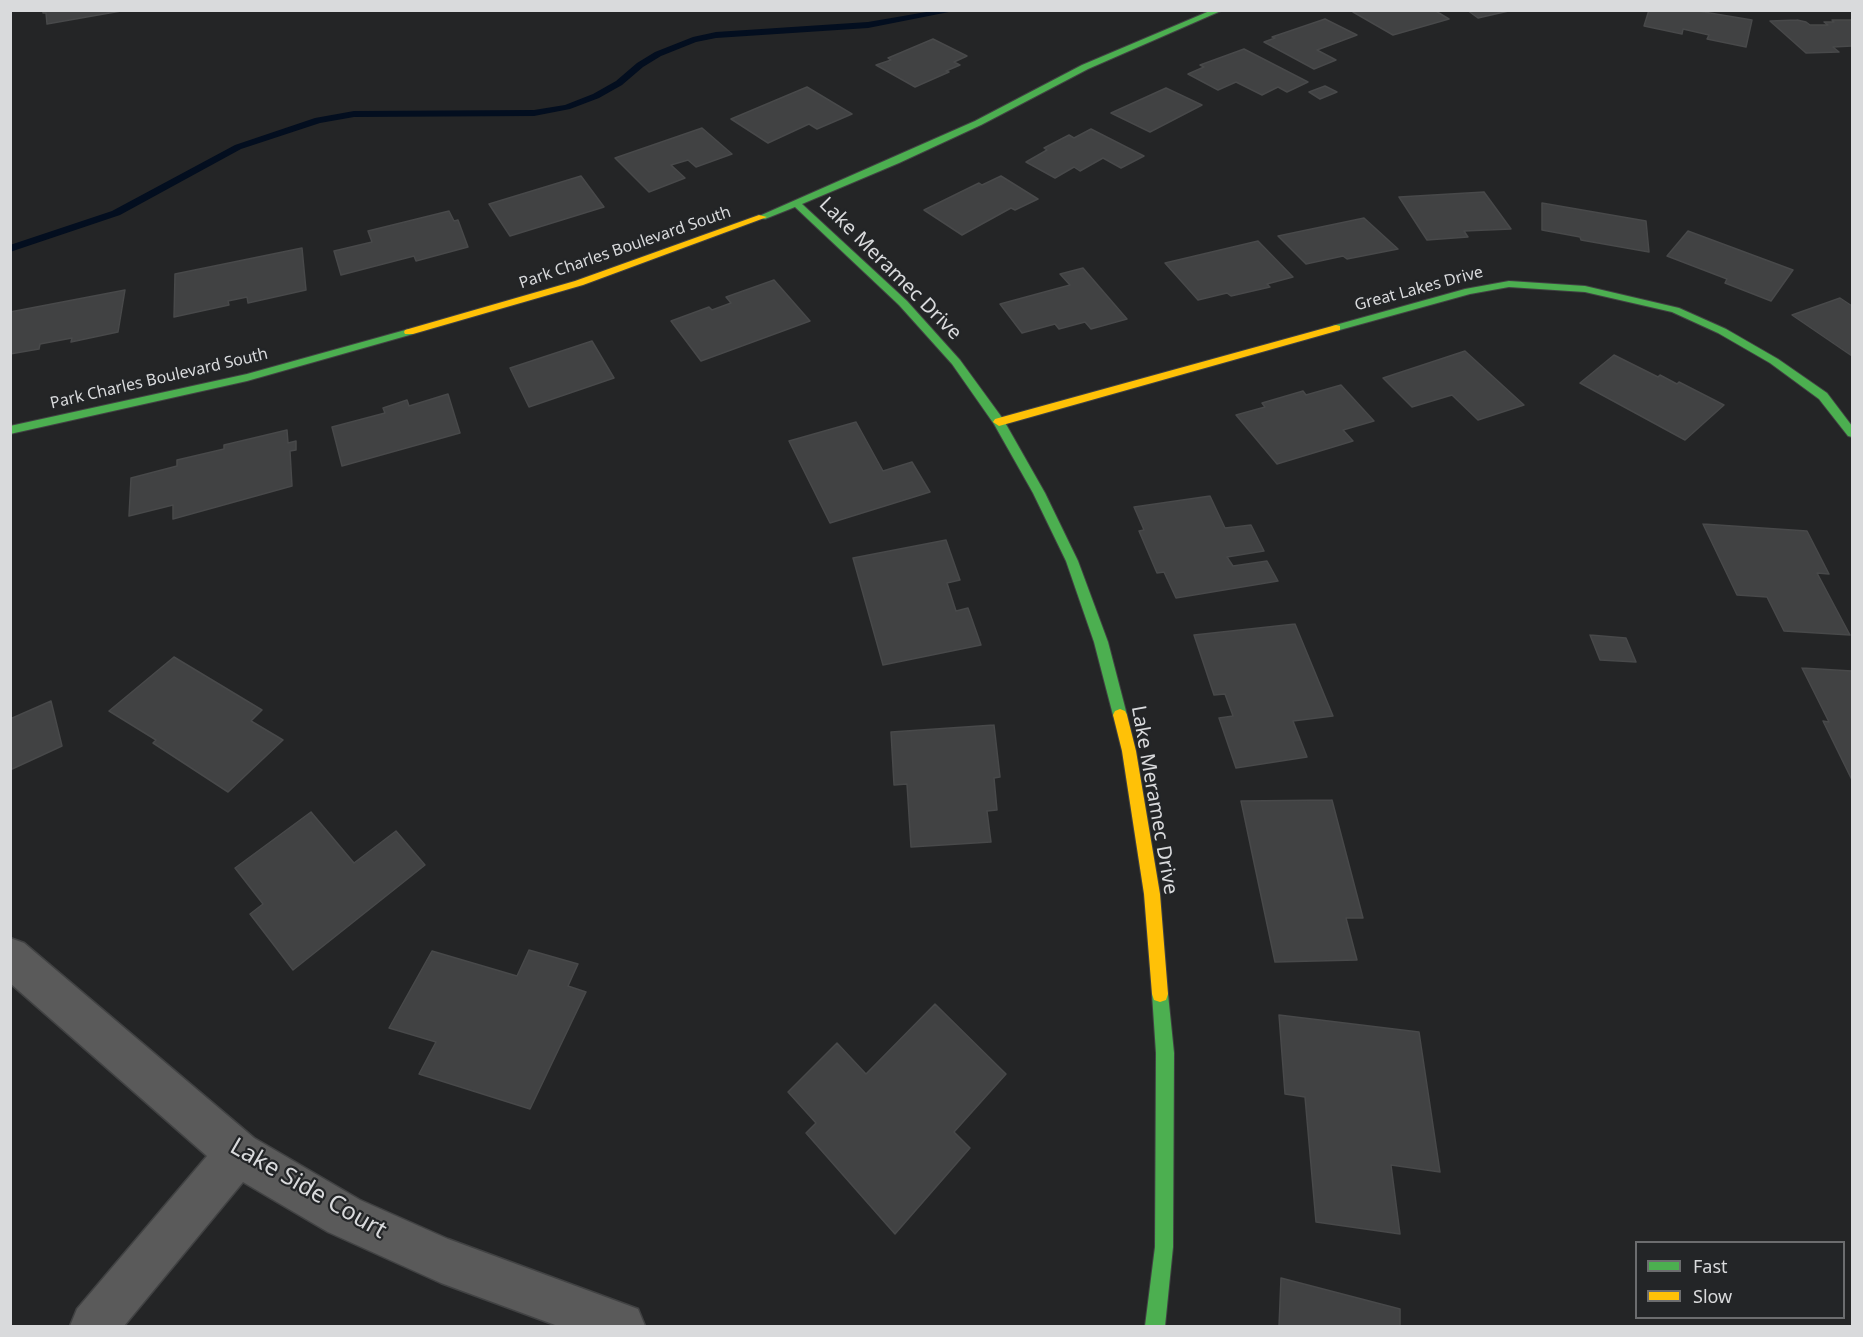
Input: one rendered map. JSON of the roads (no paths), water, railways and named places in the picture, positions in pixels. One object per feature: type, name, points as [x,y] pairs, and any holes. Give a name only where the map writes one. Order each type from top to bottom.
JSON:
[{"type":"street","name":"Park Charles Boulevard South","points":[[10,430],[248,377],[466,318],[579,283],[797,204],[978,123],[1085,67],[1220,10]]},
{"type":"street","name":"Lake Meramec Drive","points":[[797,204],[903,303],[956,362],[999,422],[1039,493],[1072,561],[1101,642],[1129,751],[1152,894],[1165,1053],[1164,1247],[1155,1326]]},
{"type":"street","name":"Great Lakes Drive","points":[[999,422],[1469,291],[1520,284],[1585,289],[1632,298],[1675,310],[1703,322],[1774,361],[1815,390],[1823,396],[1852,433]]},
{"type":"street","name":"Lake Side Court","points":[[10,957],[238,1154],[344,1216],[430,1255],[621,1326]]},
{"type":"street","points":[[94,1326],[238,1154]]},
{"type":"waterway","points":[[10,249],[116,213],[238,147],[318,120],[354,114],[534,113],[567,107],[596,96],[619,83],[640,65],[658,54],[693,40],[716,35],[868,25],[955,10]]}]
